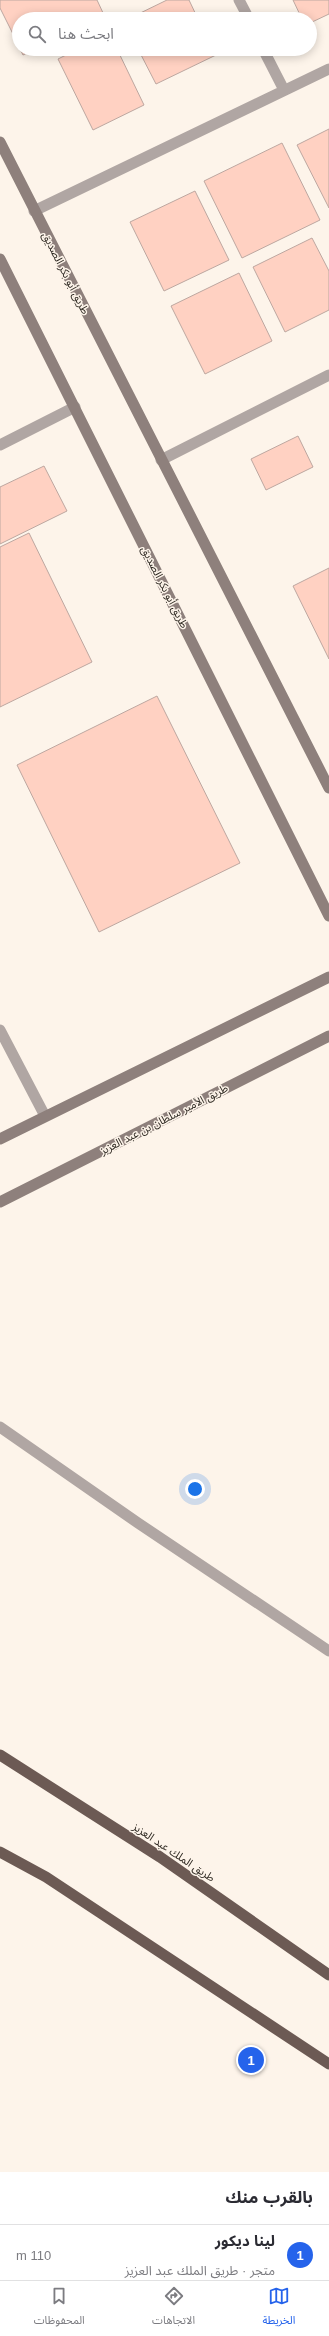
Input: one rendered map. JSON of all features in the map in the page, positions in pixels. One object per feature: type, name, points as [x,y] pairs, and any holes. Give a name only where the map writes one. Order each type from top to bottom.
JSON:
[{"type":"highway","name":"طريق الملك عبد العزيز","points":[[0,1755],[160,1857],[329,1976]]},
{"type":"highway","points":[[0,1852],[46,1877],[329,2064]]},
{"type":"main road","name":"طريق أبو بكر الصديق","points":[[0,142],[34,212],[329,788]]},
{"type":"main road","name":"طريق أبو بكر الصديق","points":[[0,259],[329,916]]},
{"type":"main road","points":[[0,1139],[329,977]]},
{"type":"main road","name":"طريق الأمير سلطان بن عبد العزيز","points":[[0,1202],[329,1036]]},
{"type":"street","points":[[239,0],[245,12]]},
{"type":"street","points":[[267,56],[284,90]]},
{"type":"street","points":[[34,212],[329,69]]},
{"type":"street","points":[[161,460],[329,375]]},
{"type":"street","points":[[0,444],[75,407]]},
{"type":"street","points":[[0,1030],[45,1116]]},
{"type":"street","points":[[0,1427],[138,1523],[329,1651]]},
{"type":"building","points":[[0,0],[97,0],[103,12],[12,12],[12,32],[0,8]]},
{"type":"building","points":[[167,0],[189,0],[195,12],[142,12]]},
{"type":"building","points":[[293,0],[329,0],[329,14],[317,20],[317,12],[299,12]]},
{"type":"building","points":[[64,56],[120,56],[144,105],[93,130],[58,59]]},
{"type":"building","points":[[142,56],[214,56],[156,84]]},
{"type":"building","points":[[329,129],[329,208],[297,145]]},
{"type":"building","points":[[282,143],[320,220],[242,258],[204,181]]},
{"type":"building","points":[[195,191],[229,260],[164,291],[130,222]]},
{"type":"building","points":[[312,238],[329,271],[329,310],[285,332],[253,267]]},
{"type":"building","points":[[239,273],[272,341],[205,374],[171,306]]},
{"type":"building","points":[[298,436],[313,467],[266,490],[251,459]]},
{"type":"building","points":[[44,466],[67,511],[0,544],[0,487]]},
{"type":"building","points":[[29,533],[92,662],[0,707],[0,547]]},
{"type":"building","points":[[329,568],[329,659],[293,586]]},
{"type":"building","points":[[157,696],[240,863],[99,932],[17,765]]},
{"type":"place","name":"لينا ديكور","points":[[251,2060]]}]
